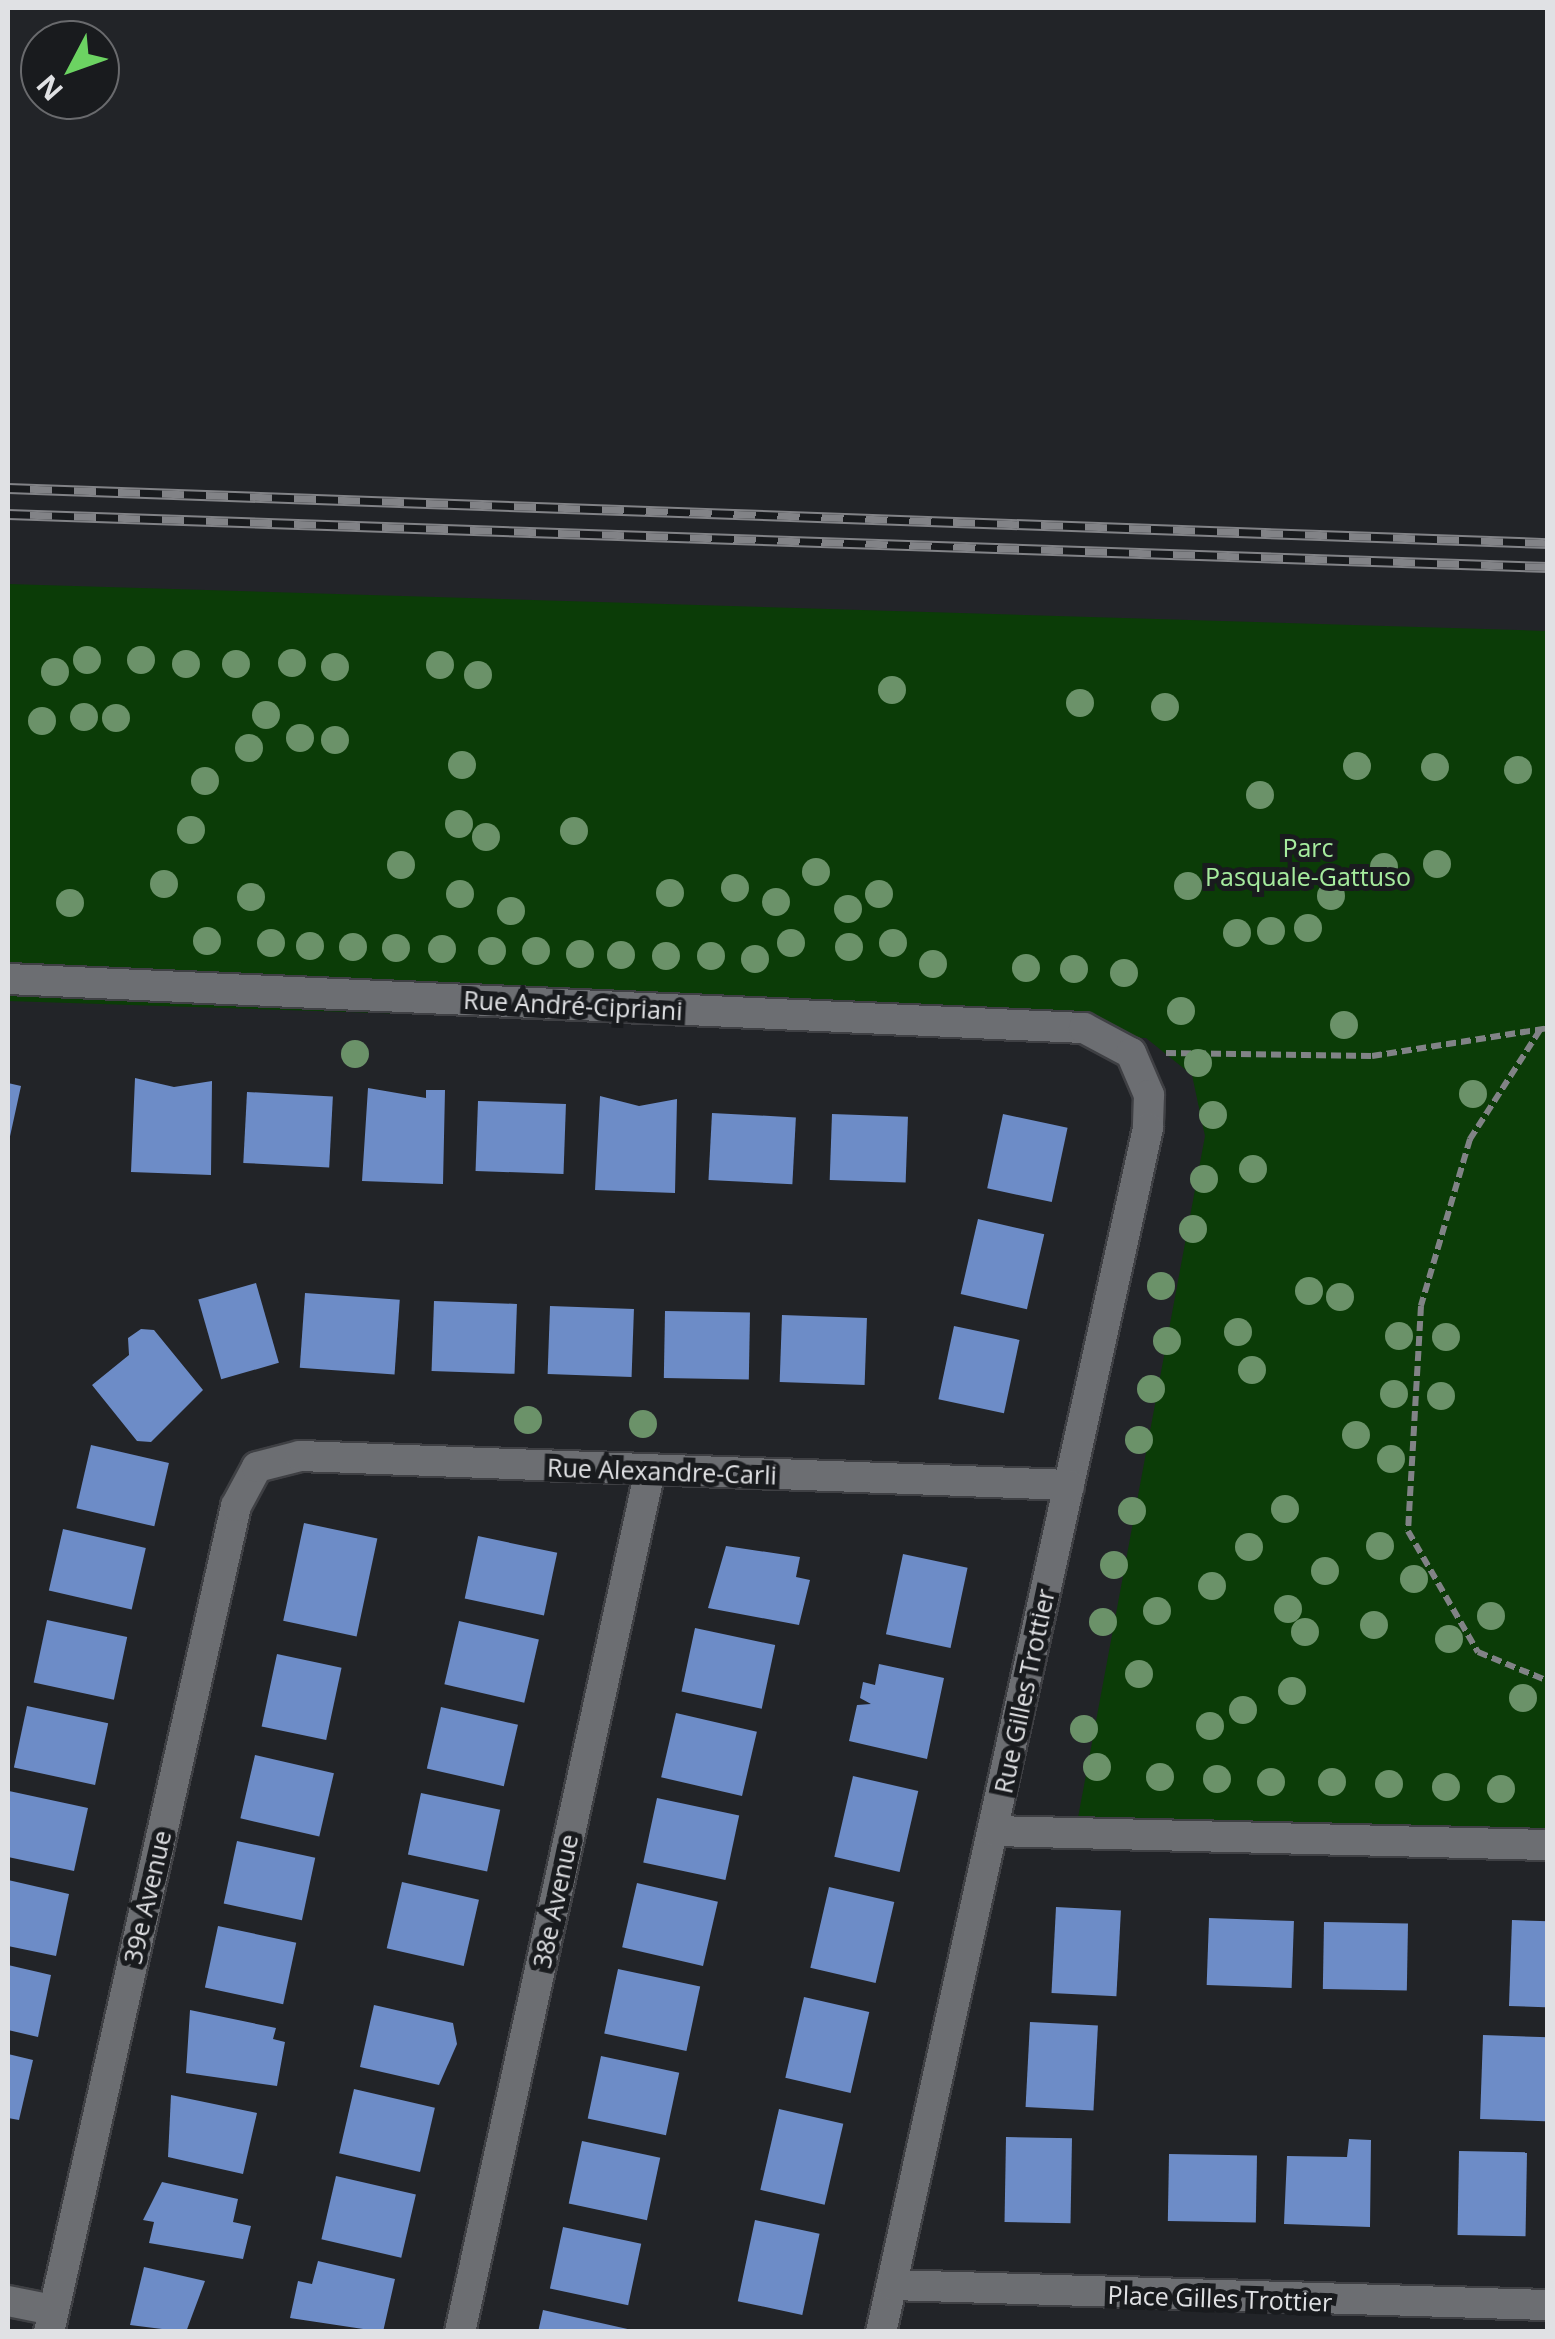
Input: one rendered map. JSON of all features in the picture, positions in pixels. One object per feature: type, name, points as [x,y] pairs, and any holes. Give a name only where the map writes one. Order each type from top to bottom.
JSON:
[{"type":"street","name":"Rue André-Cipriani","points":[[8,980],[1084,1028],[1130,1053]]},
{"type":"street","name":"Rue Gilles Trottier","points":[[882,2332],[1148,1128],[1149,1094],[1130,1053]]},
{"type":"street","name":"Rue Alexandre-Carli","points":[[258,1467],[300,1456],[1069,1485]]},
{"type":"street","name":"39e Avenue","points":[[51,2321],[236,1506],[258,1467]]},
{"type":"street","name":"38e Avenue","points":[[460,2332],[650,1471]]},
{"type":"street","points":[[994,1831],[1548,1845]]},
{"type":"street","name":"Place Gilles Trottier","points":[[892,2285],[1548,2305]]},
{"type":"street","points":[[8,2301],[51,2321]]},
{"type":"path","points":[[1130,1053],[1372,1056],[1544,1029]]},
{"type":"path","points":[[1544,1029],[1470,1139],[1421,1306],[1408,1532],[1478,1652],[1548,1681]]},
{"type":"green space","name":"Parc Pasquale-Gattuso","points":[[8,584],[1547,631],[1547,1836],[1077,1823],[1205,1136],[1192,1075],[1146,1038],[8,1001]]},
{"type":"building","points":[[135,1078],[174,1087],[212,1081],[211,1175],[131,1172]]},
{"type":"building","points":[[8,1083],[21,1086],[9,1141],[8,1141]]},
{"type":"building","points":[[368,1088],[426,1098],[426,1090],[445,1090],[443,1184],[362,1181]]},
{"type":"building","points":[[247,1092],[333,1097],[329,1167],[243,1163]]},
{"type":"building","points":[[600,1096],[639,1106],[677,1099],[675,1193],[595,1190]]},
{"type":"building","points":[[478,1101],[566,1104],[564,1174],[476,1171]]},
{"type":"building","points":[[712,1113],[796,1117],[792,1184],[708,1180]]},
{"type":"building","points":[[832,1114],[908,1117],[906,1183],[830,1180]]},
{"type":"building","points":[[1003,1114],[1068,1128],[1052,1202],[987,1188]]},
{"type":"building","points":[[978,1219],[1044,1234],[1027,1309],[961,1294]]},
{"type":"building","points":[[256,1283],[279,1363],[221,1379],[198,1300]]},
{"type":"building","points":[[305,1293],[400,1300],[395,1374],[300,1368]]},
{"type":"building","points":[[434,1301],[517,1304],[515,1374],[432,1371]]},
{"type":"building","points":[[550,1306],[634,1309],[632,1377],[548,1374]]},
{"type":"building","points":[[665,1311],[750,1312],[749,1379],[664,1378]]},
{"type":"building","points":[[782,1315],[867,1318],[865,1385],[780,1382]]},
{"type":"building","points":[[954,1326],[1020,1340],[1004,1413],[938,1399]]},
{"type":"building","points":[[141,1329],[154,1330],[203,1390],[151,1442],[137,1441],[92,1385],[129,1355],[128,1338]]},
{"type":"building","points":[[91,1445],[169,1463],[154,1526],[76,1508]]},
{"type":"building","points":[[304,1523],[377,1539],[357,1636],[283,1621]]},
{"type":"building","points":[[63,1529],[146,1548],[132,1610],[49,1590]]},
{"type":"building","points":[[478,1536],[557,1553],[544,1615],[465,1599]]},
{"type":"building","points":[[726,1546],[800,1557],[796,1577],[810,1580],[799,1625],[708,1608]]},
{"type":"building","points":[[903,1554],[968,1568],[951,1648],[886,1634]]},
{"type":"building","points":[[47,1620],[127,1637],[114,1700],[34,1683]]},
{"type":"building","points":[[459,1621],[539,1639],[524,1703],[444,1684]]},
{"type":"building","points":[[695,1628],[775,1645],[762,1709],[681,1692]]},
{"type":"building","points":[[277,1654],[342,1668],[326,1740],[262,1726]]},
{"type":"building","points":[[879,1664],[944,1678],[927,1759],[849,1741],[857,1705],[871,1704],[860,1698],[863,1682],[875,1685]]},
{"type":"building","points":[[27,1706],[108,1723],[95,1785],[14,1768]]},
{"type":"building","points":[[441,1707],[518,1725],[504,1786],[427,1768]]},
{"type":"building","points":[[676,1713],[757,1732],[742,1796],[661,1777]]},
{"type":"building","points":[[255,1755],[334,1773],[319,1837],[240,1818]]},
{"type":"building","points":[[853,1776],[918,1791],[900,1872],[834,1857]]},
{"type":"building","points":[[9,1791],[88,1808],[74,1871],[8,1857]]},
{"type":"building","points":[[421,1793],[500,1810],[487,1871],[408,1855]]},
{"type":"building","points":[[657,1798],[739,1815],[725,1880],[643,1863]]},
{"type":"building","points":[[237,1841],[315,1858],[302,1920],[224,1904]]},
{"type":"building","points":[[8,1880],[69,1894],[56,1956],[8,1946]]},
{"type":"building","points":[[402,1882],[479,1900],[464,1966],[387,1948]]},
{"type":"building","points":[[637,1883],[718,1902],[703,1966],[622,1947]]},
{"type":"building","points":[[829,1887],[894,1902],[876,1983],[810,1968]]},
{"type":"building","points":[[1056,1907],[1121,1910],[1116,1996],[1051,1993]]},
{"type":"building","points":[[1209,1918],[1294,1921],[1292,1988],[1207,1985]]},
{"type":"building","points":[[1512,1920],[1548,1921],[1545,2007],[1509,2006]]},
{"type":"building","points":[[1324,1922],[1408,1923],[1407,1990],[1323,1989]]},
{"type":"building","points":[[218,1926],[296,1943],[283,2004],[205,1988]]},
{"type":"building","points":[[8,1965],[51,1975],[38,2037],[8,2030]]},
{"type":"building","points":[[618,1969],[700,1986],[686,2051],[604,2034]]},
{"type":"building","points":[[804,1997],[869,2012],[851,2093],[785,2078]]},
{"type":"building","points":[[374,2005],[453,2023],[457,2044],[439,2085],[360,2067]]},
{"type":"building","points":[[190,2010],[276,2028],[273,2039],[285,2042],[277,2086],[186,2073]]},
{"type":"building","points":[[1030,2022],[1098,2026],[1093,2110],[1026,2107]]},
{"type":"building","points":[[1483,2035],[1548,2037],[1545,2121],[1480,2119]]},
{"type":"building","points":[[8,2054],[33,2060],[19,2120],[8,2118]]},
{"type":"building","points":[[601,2056],[679,2073],[666,2135],[588,2119]]},
{"type":"building","points":[[354,2089],[435,2108],[420,2172],[339,2153]]},
{"type":"building","points":[[171,2095],[257,2113],[243,2174],[168,2157]]},
{"type":"building","points":[[779,2109],[843,2124],[825,2205],[760,2190]]},
{"type":"building","points":[[1006,2137],[1072,2138],[1071,2223],[1005,2222]]},
{"type":"building","points":[[1349,2139],[1371,2140],[1370,2227],[1284,2224],[1287,2156],[1347,2157]]},
{"type":"building","points":[[582,2141],[660,2158],[647,2220],[569,2204]]},
{"type":"building","points":[[1459,2151],[1527,2152],[1526,2236],[1458,2235]]},
{"type":"building","points":[[1169,2154],[1257,2156],[1256,2223],[1168,2221]]},
{"type":"building","points":[[336,2176],[416,2194],[401,2258],[321,2239]]},
{"type":"building","points":[[162,2182],[238,2199],[233,2222],[251,2226],[243,2259],[149,2243],[154,2222],[143,2220]]},
{"type":"building","points":[[755,2220],[820,2234],[802,2315],[738,2301]]},
{"type":"building","points":[[563,2227],[641,2244],[628,2305],[550,2289]]},
{"type":"building","points":[[318,2261],[395,2279],[383,2332],[290,2318],[298,2281],[312,2284]]},
{"type":"building","points":[[144,2267],[205,2281],[186,2332],[130,2325]]},
{"type":"building","points":[[543,2310],[632,2330],[538,2332]]},
{"type":"railway","points":[[8,488],[1548,543]]},
{"type":"railway","points":[[8,514],[1548,567]]}]
